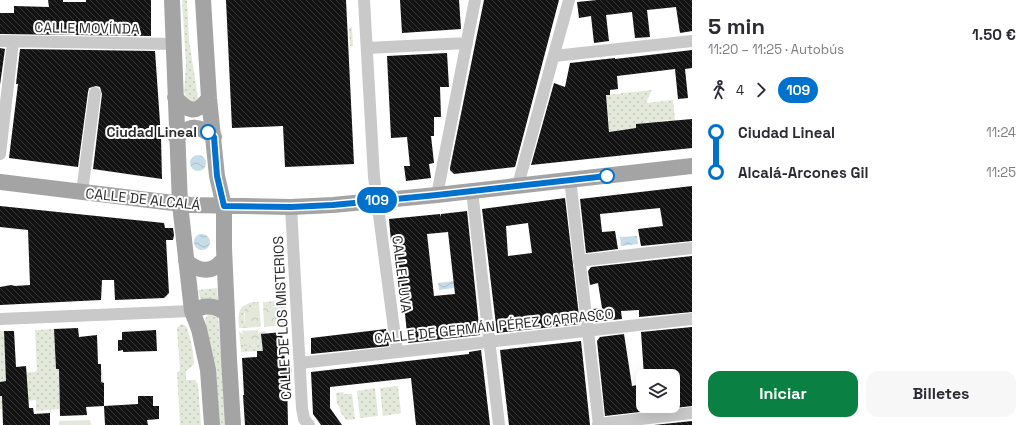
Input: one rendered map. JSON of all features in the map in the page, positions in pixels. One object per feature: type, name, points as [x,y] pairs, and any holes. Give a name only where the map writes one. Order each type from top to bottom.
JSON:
[{"type":"main road","points":[[172,0],[176,137],[180,204],[192,311],[208,370],[212,425]]},
{"type":"main road","points":[[194,0],[198,55],[202,67],[208,74]]},
{"type":"main road","points":[[204,0],[208,74],[217,176],[224,206],[224,259],[233,425]]},
{"type":"main road","points":[[175,96],[183,106],[190,110],[196,110],[203,106],[210,98]]},
{"type":"main road","points":[[176,137],[188,129],[195,128],[203,129],[214,137]]},
{"type":"main road","name":"CALLE DE ALCALÁ","points":[[0,182],[180,204],[291,207],[437,195],[692,166]]},
{"type":"main road","points":[[186,261],[198,269],[206,270],[220,265],[224,259]]},
{"type":"main road","points":[[192,311],[206,306],[214,306],[227,314]]},
{"type":"street","name":"CALLE LUVA","points":[[364,0],[374,177],[397,352]]},
{"type":"street","points":[[437,195],[475,0]]},
{"type":"street","points":[[518,185],[569,0]]},
{"type":"street","name":"CALLE MOVÍNDA","points":[[0,41],[174,44]]},
{"type":"street","points":[[554,56],[692,41]]},
{"type":"street","points":[[0,154],[13,42]]},
{"type":"street","points":[[367,48],[467,43]]},
{"type":"street","points":[[82,192],[95,93]]},
{"type":"street","points":[[570,179],[598,424],[692,413]]},
{"type":"street","points":[[472,190],[499,425]]},
{"type":"street","name":"CALLE DE LOS MISTERIOS","points":[[291,207],[302,408],[304,419],[309,425]]},
{"type":"street","points":[[579,261],[692,248]]},
{"type":"street","points":[[0,319],[192,311]]},
{"type":"street","name":"CALLE DE GERMÁN PÉREZ CARRASCO","points":[[300,363],[692,319]]},
{"type":"green space","points":[[182,0],[187,0],[189,40],[198,98],[195,103],[187,99],[184,92],[186,65]]},
{"type":"green space","points":[[352,27],[353,46],[350,46],[349,28]]},
{"type":"green space","points":[[652,90],[646,103],[673,100],[676,129],[670,129],[668,120],[657,122],[658,131],[652,131],[651,122],[636,124],[637,133],[630,129],[618,130],[618,135],[610,136],[606,95]]},
{"type":"green space","points":[[217,288],[218,300],[202,304],[198,290]]},
{"type":"green space","points":[[285,297],[286,322],[283,323],[281,322],[280,305],[267,307],[265,303]]},
{"type":"green space","points":[[255,302],[259,302],[261,327],[239,328],[239,326],[244,325],[245,312],[249,308],[256,307]]},
{"type":"green space","points":[[256,302],[257,306],[246,311],[244,314],[244,325],[239,326],[240,310],[244,305]]},
{"type":"green space","points":[[263,302],[266,302],[265,303],[274,307],[280,305],[281,322],[286,322],[287,325],[264,327]]},
{"type":"green space","points":[[209,313],[218,317],[227,425],[218,425],[214,366],[205,319]]},
{"type":"green space","points":[[181,324],[186,326],[192,346],[194,362],[186,371],[186,380],[195,380],[198,384],[201,425],[180,425],[177,372],[180,371],[177,328]]},
{"type":"green space","points":[[54,329],[56,369],[102,369],[103,382],[59,385],[59,409],[36,411],[36,400],[2,403],[2,409],[0,409],[0,396],[28,395],[27,381],[0,382],[0,331],[4,331],[6,374],[35,372],[37,370],[35,330]]},
{"type":"green space","points":[[258,330],[259,345],[244,346],[243,333],[241,331]]},
{"type":"green space","points":[[239,331],[244,335],[244,346],[259,345],[258,333],[264,331],[267,333],[262,334],[262,345],[283,350],[241,352]]},
{"type":"green space","points":[[398,386],[401,413],[383,416],[380,388]]},
{"type":"green space","points":[[375,388],[378,416],[360,418],[357,391]]},
{"type":"green space","points":[[343,392],[344,394],[352,394],[355,419],[346,420],[337,405],[336,393]]},
{"type":"green space","points":[[90,420],[91,425],[59,425],[59,421]]},
{"type":"water","points":[[198,155],[205,160],[206,163],[201,170],[198,171],[191,166],[190,163],[195,156]]},
{"type":"water","points":[[202,234],[209,239],[210,242],[205,249],[202,250],[195,245],[194,242],[199,235]]},
{"type":"water","points":[[637,236],[638,244],[621,246],[620,237]]},
{"type":"water","points":[[454,281],[455,288],[439,290],[438,283]]},
{"type":"building","points":[[48,0],[63,0],[63,2],[86,2],[86,0],[151,0],[151,36],[0,34],[0,13],[14,13],[14,6],[49,7]]},
{"type":"building","points":[[226,0],[346,0],[354,164],[285,167],[283,126],[232,128]]},
{"type":"building","points":[[400,0],[459,0],[461,29],[402,33]]},
{"type":"building","points":[[484,0],[559,0],[515,167],[454,174],[450,168]]},
{"type":"building","points":[[597,0],[692,0],[692,31],[680,33],[676,7],[647,10],[650,37],[635,38],[632,12],[606,15],[609,41],[594,43],[591,16],[579,18],[577,2]]},
{"type":"building","points":[[0,48],[5,49],[0,85]]},
{"type":"building","points":[[20,49],[155,51],[161,137],[162,179],[93,169],[102,94],[100,87],[96,86],[89,88],[88,92],[78,167],[9,158],[18,84],[16,84]]},
{"type":"building","points":[[692,50],[692,68],[685,69],[688,98],[678,99],[675,69],[617,76],[618,89],[610,90],[610,95],[606,95],[609,132],[636,128],[636,124],[692,119],[692,148],[531,165],[554,83],[565,87],[570,63]]},
{"type":"building","points":[[447,53],[449,87],[440,87],[441,117],[434,117],[434,136],[431,136],[434,163],[429,164],[431,178],[406,181],[404,166],[410,166],[407,137],[391,138],[387,56]]},
{"type":"building","points":[[692,186],[692,241],[641,246],[638,229],[663,226],[660,208],[600,214],[602,232],[615,231],[618,249],[586,253],[580,199]]},
{"type":"building","points":[[565,198],[580,324],[497,333],[482,209]],"holes":[[[528,223],[532,253],[508,256],[506,226]]]},
{"type":"building","points":[[0,206],[164,223],[165,228],[173,228],[174,235],[173,240],[166,240],[169,293],[164,298],[115,300],[114,280],[102,280],[101,300],[0,305],[0,287],[11,285],[30,285],[28,230],[0,227]]},
{"type":"building","points":[[467,211],[480,335],[408,343],[405,314],[402,314],[389,219],[440,214],[440,217],[441,214]],"holes":[[[448,232],[455,294],[434,296],[427,234]]]},
{"type":"building","points":[[692,256],[692,312],[639,317],[639,310],[621,311],[622,319],[594,322],[593,309],[602,308],[598,283],[590,285],[588,271],[591,267]]},
{"type":"building","points":[[692,327],[692,406],[680,407],[680,369],[644,369],[641,332]]},
{"type":"building","points":[[78,328],[79,337],[97,335],[98,364],[101,364],[101,382],[104,383],[104,406],[86,407],[87,415],[60,416],[59,369],[56,369],[54,329]]},
{"type":"building","points":[[386,329],[389,346],[311,354],[311,338]]},
{"type":"building","points":[[156,330],[157,351],[118,351],[118,340],[122,340],[122,332]]},
{"type":"building","points":[[4,331],[14,331],[16,367],[26,366],[29,408],[33,408],[34,414],[50,413],[50,425],[3,425],[0,382],[6,381]]},
{"type":"building","points":[[282,332],[285,361],[290,365],[292,370],[291,376],[287,381],[288,425],[245,425],[242,358],[257,357],[257,351],[263,351],[261,334]]},
{"type":"building","points":[[624,334],[632,386],[636,385],[636,412],[605,416],[597,341],[600,337]]},
{"type":"building","points":[[581,341],[590,425],[509,425],[500,350]]},
{"type":"building","points":[[481,350],[490,425],[416,425],[411,378],[330,387],[330,408],[342,425],[321,425],[313,414],[311,372],[469,354],[469,352]]},
{"type":"building","points":[[138,396],[153,396],[153,406],[159,406],[159,419],[147,420],[148,425],[105,425],[104,406],[138,404]]},
{"type":"building","points":[[692,421],[692,425],[654,425]]},
{"type":"bus line","name":"109","points":[[208,132],[214,137],[217,176],[224,206],[306,207],[333,205],[607,176]]},
{"type":"place","name":"Ciudad Lineal","points":[[208,132]]}]
